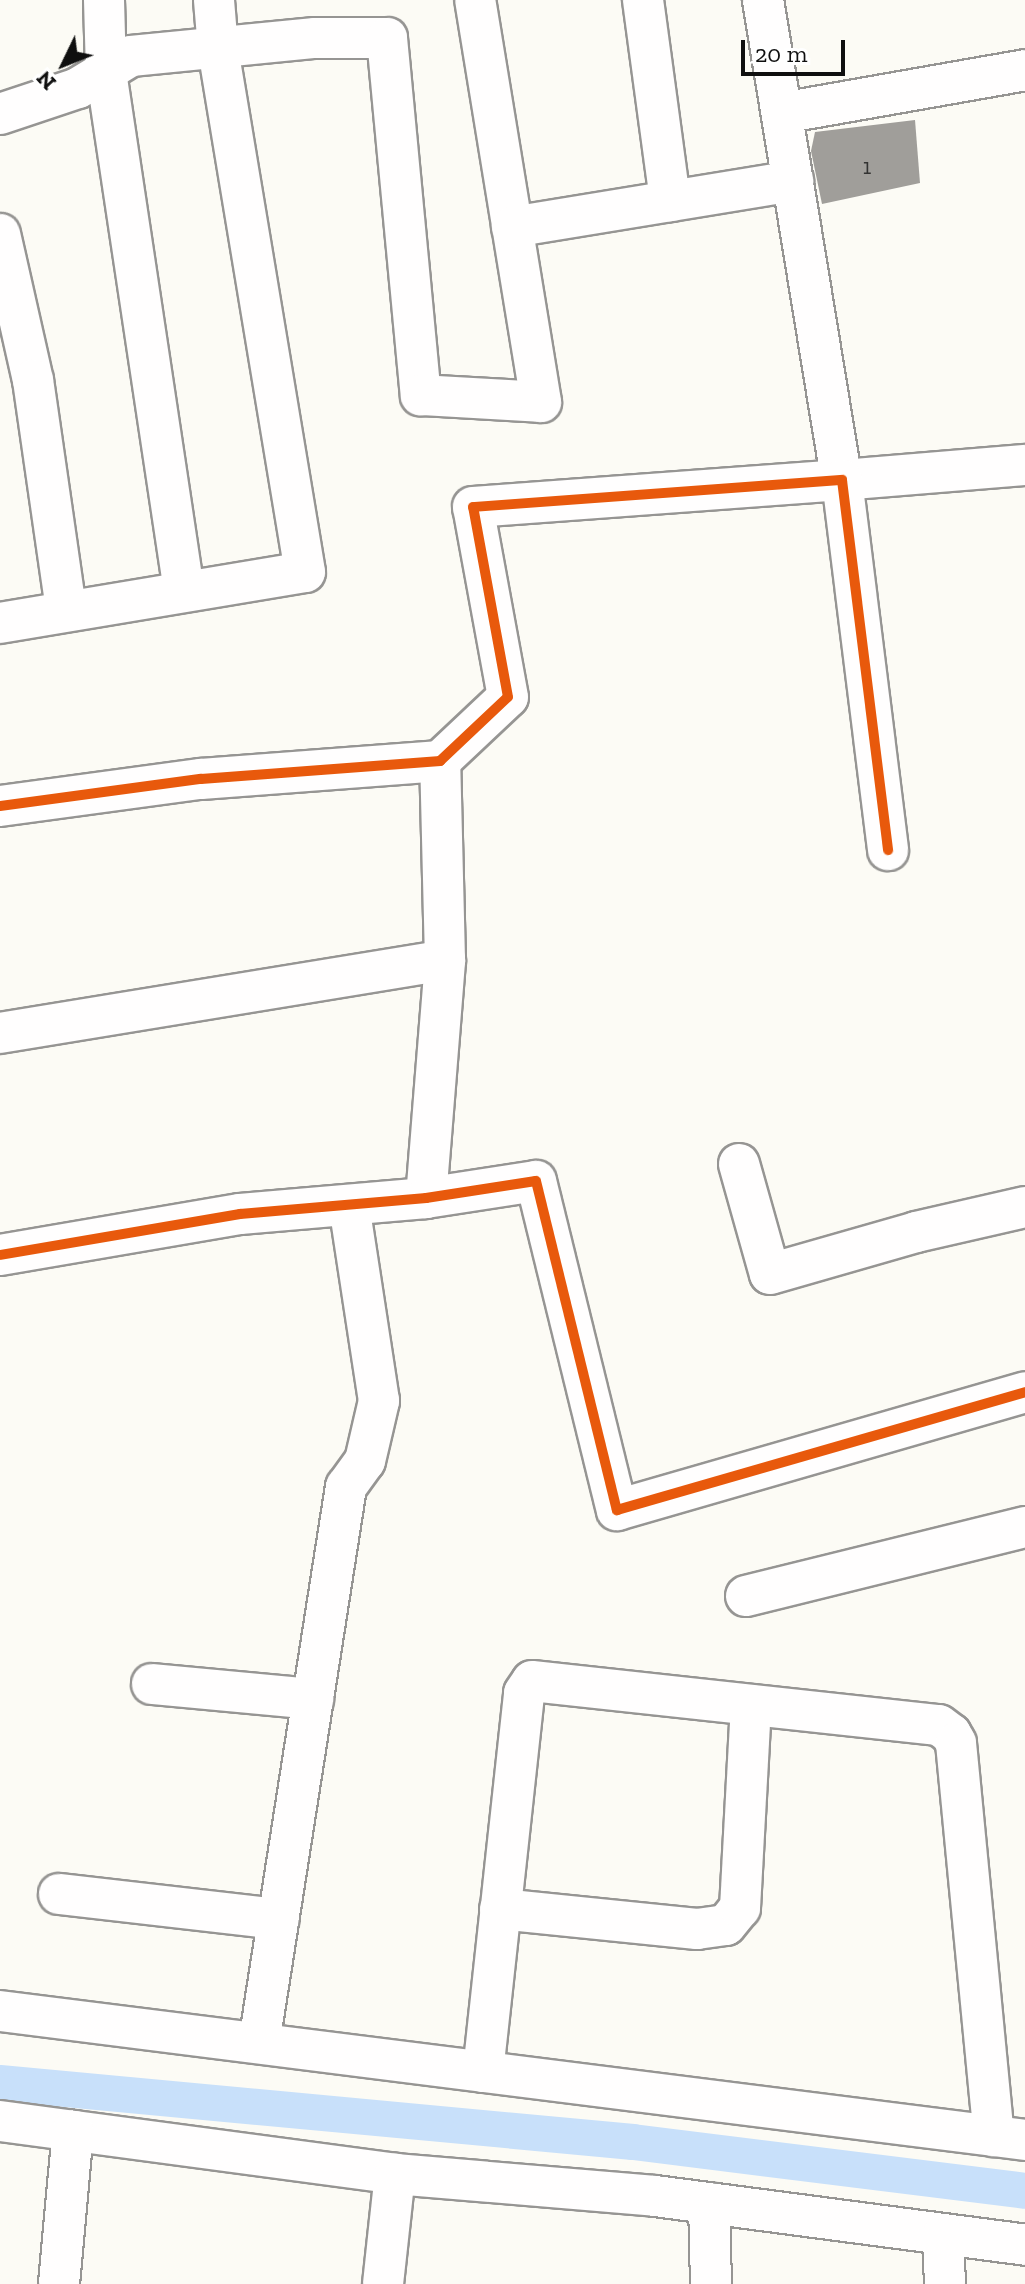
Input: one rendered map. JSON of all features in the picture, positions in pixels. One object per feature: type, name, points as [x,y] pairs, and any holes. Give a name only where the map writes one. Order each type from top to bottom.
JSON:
[{"type":"street","points":[[104,0],[106,72],[184,591]]},
{"type":"street","points":[[0,623],[305,572],[218,49],[214,0]]},
{"type":"street","points":[[0,114],[78,88],[131,56],[315,38],[387,38],[421,395],[541,402],[475,0]]},
{"type":"street","points":[[643,0],[670,201]]},
{"type":"street","points":[[763,0],[842,480],[888,850]]},
{"type":"street","points":[[782,113],[1025,70]]},
{"type":"street","points":[[512,227],[793,181]]},
{"type":"street","points":[[0,234],[33,380],[66,610]]},
{"type":"street","points":[[0,806],[201,779],[440,761],[508,697],[473,507],[1025,465]]},
{"type":"street","points":[[426,1198],[445,960],[440,761]]},
{"type":"street","points":[[0,1033],[445,960]]},
{"type":"street","points":[[739,1164],[770,1274],[916,1232],[1025,1207]]},
{"type":"street","points":[[0,1255],[240,1214],[426,1198],[536,1181],[617,1510],[1025,1392]]},
{"type":"street","points":[[259,2043],[346,1487],[365,1461],[379,1401],[349,1205]]},
{"type":"street","points":[[746,1596],[1025,1527]]},
{"type":"street","points":[[0,2011],[259,2043],[483,2072],[1009,2138],[956,1743],[951,1734],[939,1725],[532,1681],[524,1693],[483,2072]]},
{"type":"street","points":[[152,1684],[313,1699]]},
{"type":"street","points":[[500,1909],[697,1929],[726,1925],[740,1908],[751,1705]]},
{"type":"street","points":[[59,1894],[279,1919]]},
{"type":"street","points":[[0,2121],[395,2174],[709,2203],[1025,2245]]},
{"type":"street","points":[[59,2284],[73,2131]]},
{"type":"street","points":[[383,2284],[395,2174]]},
{"type":"street","points":[[709,2203],[711,2284]]},
{"type":"street","points":[[943,2235],[945,2284]]},
{"type":"building","points":[[915,120],[920,183],[822,204],[811,151],[815,132]]},
{"type":"waterway","points":[[0,2083],[633,2142],[1025,2191]]},
{"type":"cycle path","points":[[0,806],[201,779],[440,761],[508,697],[473,507],[842,480],[888,850]]},
{"type":"cycle path","points":[[0,1255],[240,1214],[426,1198],[536,1181],[617,1510],[1025,1392]]}]
